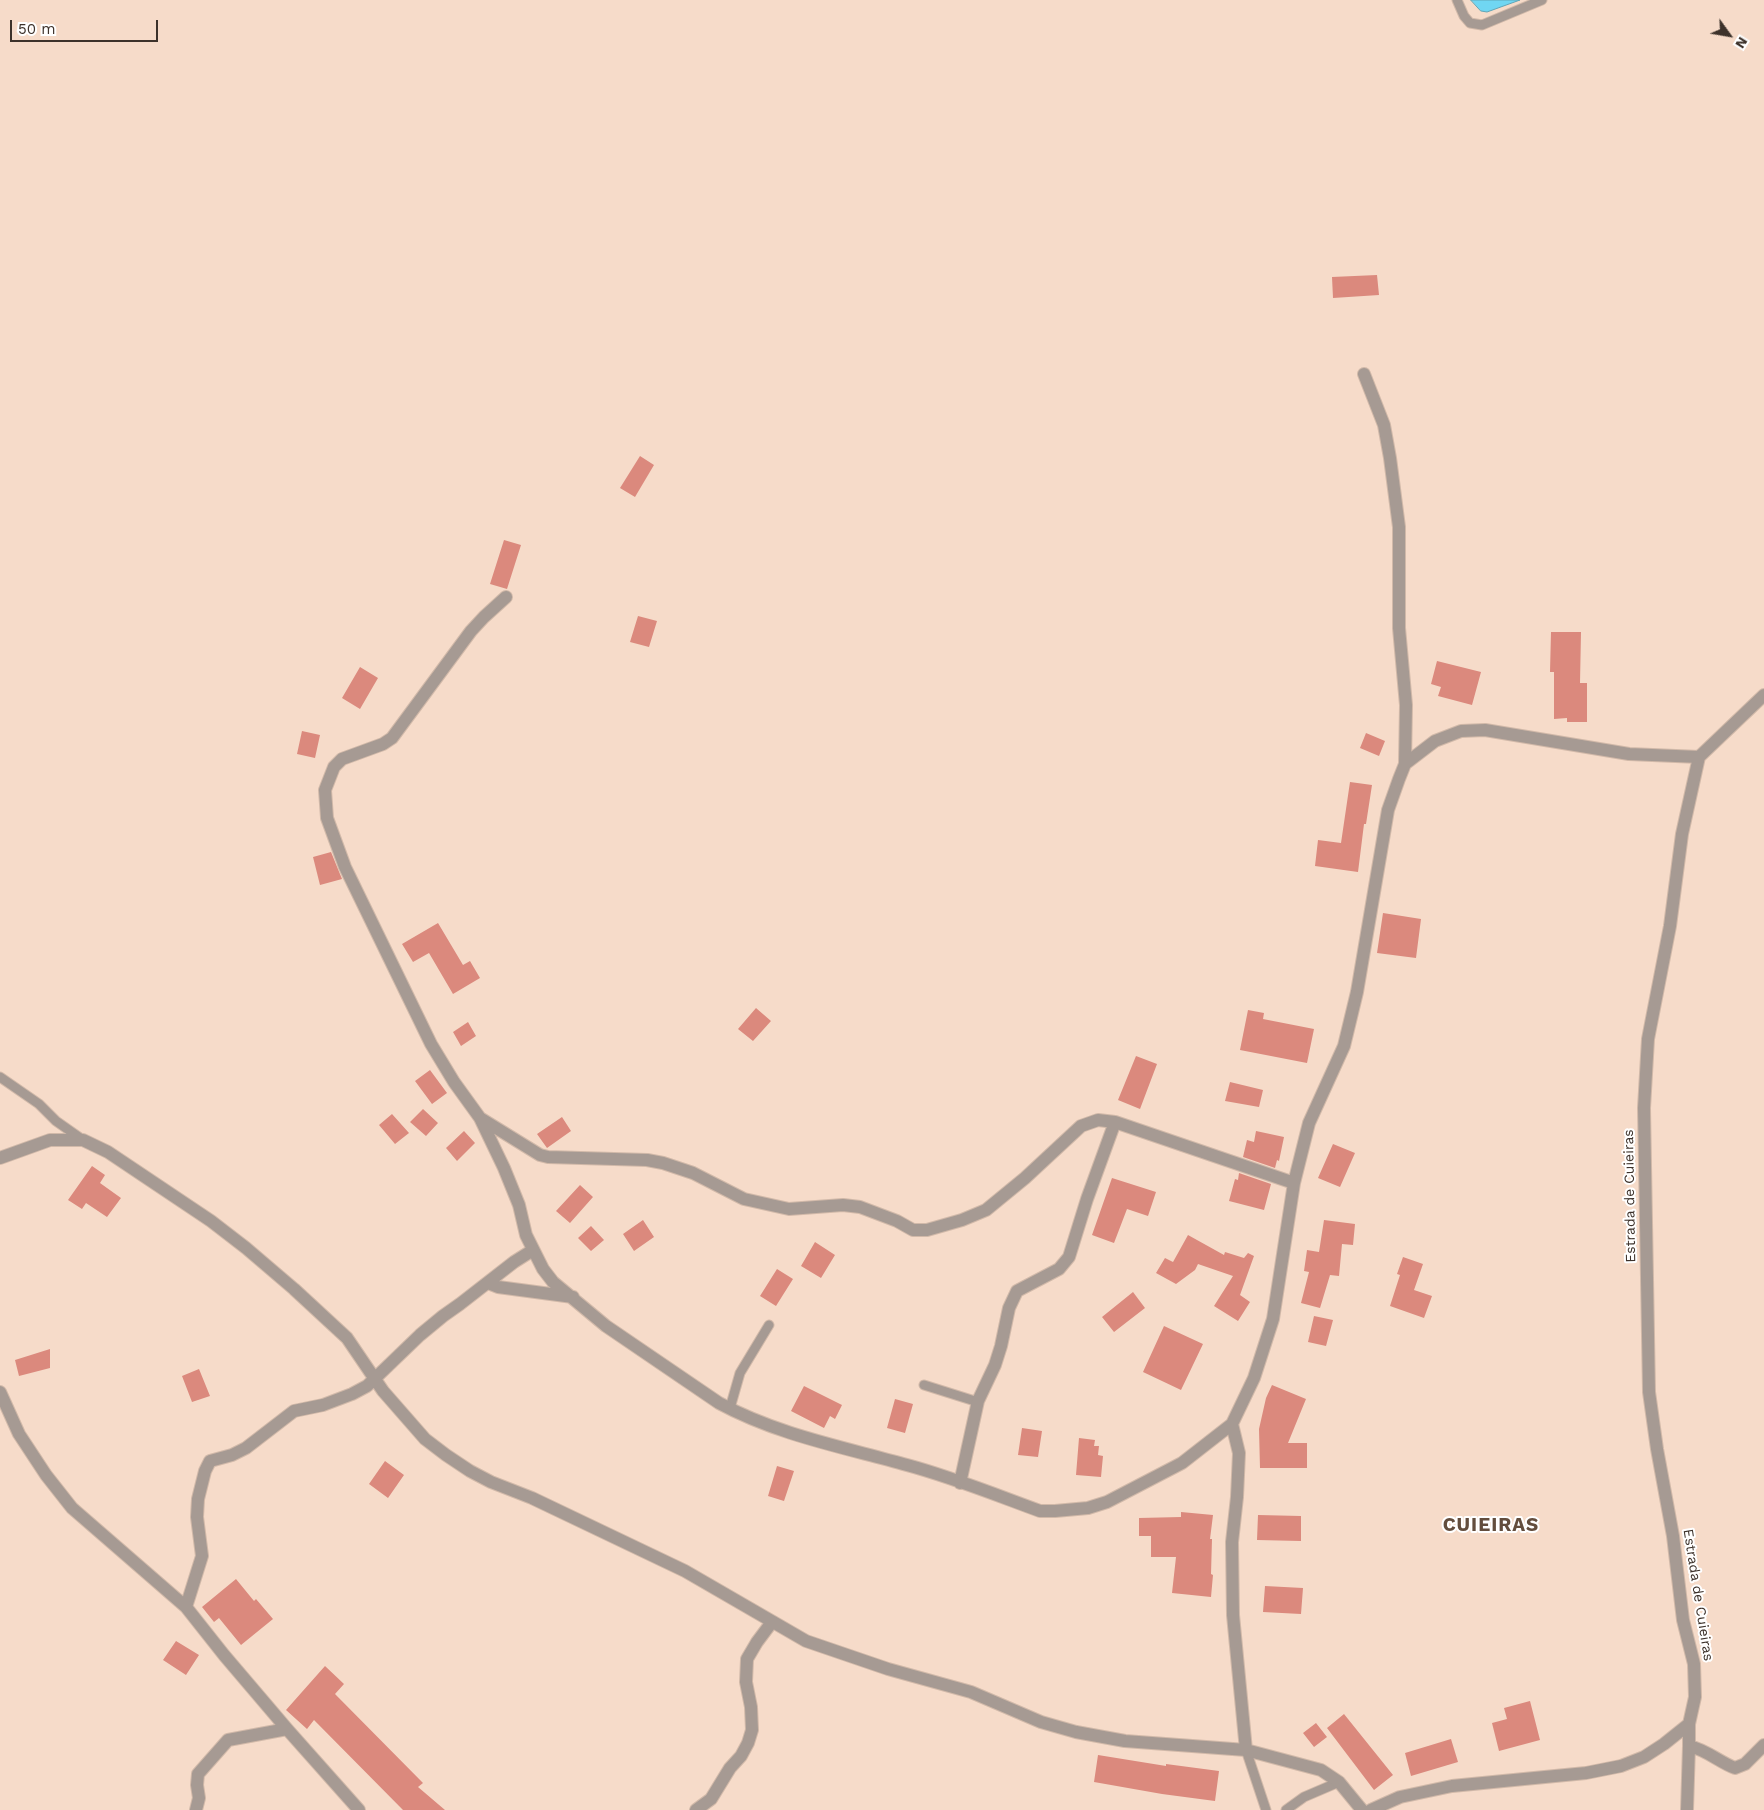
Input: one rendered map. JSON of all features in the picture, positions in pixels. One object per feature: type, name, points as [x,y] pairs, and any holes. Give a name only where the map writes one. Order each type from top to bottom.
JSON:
[{"type":"street","points":[[506,597],[471,631],[392,738],[383,744],[342,758],[334,767],[325,790],[328,818],[345,867],[431,1044],[454,1082],[480,1118],[515,1196],[526,1235],[543,1269],[553,1282],[606,1326],[730,1408],[768,1426],[827,1444],[909,1465],[1040,1511],[1088,1508],[1107,1502],[1182,1463],[1232,1424],[1254,1378],[1273,1318],[1294,1183],[1309,1123],[1344,1046],[1357,992],[1388,810],[1405,764],[1406,705],[1399,628],[1399,527],[1384,425],[1364,374]]},
{"type":"street","points":[[1405,764],[1435,741],[1461,732],[1485,730],[1629,754],[1699,757],[1764,695]]},
{"type":"street","name":"Estrada de Cuieiras","points":[[1687,1810],[1689,1724],[1695,1697],[1694,1664],[1683,1620],[1673,1536],[1649,1392],[1644,1108],[1648,1039],[1670,926],[1682,834],[1699,757]]},
{"type":"street","points":[[480,1118],[540,1155],[548,1157],[655,1161],[693,1174],[744,1199],[788,1209],[843,1205],[860,1207],[897,1221],[913,1230],[927,1230],[962,1220],[986,1210],[1025,1178],[1081,1126],[1098,1120],[1115,1122],[1294,1183]]},
{"type":"street","points":[[960,1482],[978,1402],[1001,1346],[1008,1308],[1017,1291],[1059,1269],[1069,1257],[1087,1199],[1115,1122]]},
{"type":"street","points":[[0,1158],[50,1140],[83,1140],[108,1152],[211,1221],[294,1289],[347,1338],[383,1391],[425,1439],[470,1472],[532,1498],[685,1572],[806,1641],[844,1655],[971,1692],[1041,1722],[1076,1732],[1125,1741],[1246,1750],[1320,1770],[1339,1782],[1362,1810]]},
{"type":"street","points":[[186,1607],[202,1556],[197,1517],[198,1499],[205,1471],[210,1461],[246,1448],[294,1412],[323,1405],[367,1386],[442,1316],[533,1250]]},
{"type":"street","points":[[488,1283],[498,1287],[573,1297]]},
{"type":"street","points":[[0,1392],[19,1434],[46,1475],[72,1508],[186,1607],[287,1729],[359,1810]]},
{"type":"street","points":[[1232,1424],[1239,1453],[1232,1542],[1232,1615],[1246,1750]]},
{"type":"street","points":[[696,1810],[711,1798],[748,1743],[752,1730],[752,1707],[746,1682],[747,1659],[756,1642],[772,1622]]},
{"type":"street","points":[[1371,1810],[1400,1797],[1452,1786],[1586,1773],[1621,1766],[1644,1757],[1689,1724]]},
{"type":"street","points":[[196,1810],[199,1798],[198,1774],[228,1740],[287,1729]]},
{"type":"street","points":[[1689,1746],[1702,1749],[1719,1762],[1735,1768],[1745,1764],[1764,1745]]},
{"type":"lane","points":[[1458,0],[1464,16],[1470,23],[1482,25],[1542,0]]},
{"type":"lane","points":[[0,1077],[39,1104],[56,1121],[83,1140]]},
{"type":"lane","points":[[730,1408],[740,1373],[769,1325]]},
{"type":"lane","points":[[924,1385],[978,1402]]},
{"type":"lane","points":[[1246,1750],[1266,1810]]},
{"type":"lane","points":[[1286,1810],[1304,1797],[1339,1782]]},
{"type":"water","points":[[1471,0],[1520,0],[1487,12],[1481,11]]},
{"type":"building","points":[[1377,275],[1379,295],[1333,298],[1332,277]]},
{"type":"building","points":[[640,456],[654,465],[635,497],[620,488]]},
{"type":"building","points":[[504,540],[521,545],[507,589],[490,584]]},
{"type":"building","points":[[638,616],[657,621],[649,647],[630,642]]},
{"type":"building","points":[[1551,632],[1581,632],[1580,683],[1587,683],[1587,722],[1567,722],[1567,718],[1554,719],[1554,672],[1550,672]]},
{"type":"building","points":[[1437,661],[1481,672],[1472,705],[1438,696],[1441,687],[1431,684]]},
{"type":"building","points":[[360,667],[378,678],[360,709],[342,698]]},
{"type":"building","points":[[302,731],[320,735],[315,758],[297,754]]},
{"type":"building","points":[[1366,733],[1385,741],[1379,756],[1360,748]]},
{"type":"building","points":[[1350,782],[1372,785],[1366,824],[1364,824],[1358,872],[1315,866],[1318,840],[1341,843]]},
{"type":"building","points":[[331,852],[342,879],[320,885],[313,857]]},
{"type":"building","points":[[1383,913],[1421,919],[1416,958],[1377,953]]},
{"type":"building","points":[[438,923],[463,965],[470,961],[480,978],[453,994],[429,953],[413,962],[402,944]]},
{"type":"building","points":[[756,1008],[771,1021],[753,1041],[738,1029]]},
{"type":"building","points":[[1248,1010],[1264,1013],[1263,1019],[1314,1029],[1307,1063],[1240,1050]]},
{"type":"building","points":[[468,1022],[476,1036],[461,1046],[453,1032]]},
{"type":"building","points":[[1136,1056],[1157,1064],[1140,1109],[1118,1100]]},
{"type":"building","points":[[430,1070],[447,1093],[432,1104],[415,1081]]},
{"type":"building","points":[[1230,1082],[1263,1090],[1259,1107],[1225,1101]]},
{"type":"building","points":[[423,1109],[438,1123],[426,1136],[410,1122]]},
{"type":"building","points":[[392,1114],[409,1133],[395,1144],[379,1125]]},
{"type":"building","points":[[562,1117],[571,1131],[547,1148],[537,1134]]},
{"type":"building","points":[[464,1131],[475,1143],[457,1161],[446,1148]]},
{"type":"building","points":[[1256,1131],[1284,1137],[1279,1161],[1277,1160],[1275,1168],[1243,1157],[1247,1140],[1254,1142]]},
{"type":"building","points":[[1333,1144],[1355,1153],[1340,1187],[1318,1178]]},
{"type":"building","points":[[92,1166],[105,1175],[100,1183],[121,1198],[107,1217],[86,1203],[82,1209],[68,1200]]},
{"type":"building","points":[[1239,1173],[1271,1184],[1264,1210],[1229,1201],[1235,1179],[1238,1180]]},
{"type":"building","points":[[1112,1178],[1156,1192],[1148,1216],[1127,1209],[1114,1243],[1092,1235]]},
{"type":"building","points":[[580,1185],[593,1197],[570,1223],[556,1211]]},
{"type":"building","points":[[643,1220],[654,1237],[634,1251],[623,1234]]},
{"type":"building","points":[[1324,1220],[1355,1224],[1353,1245],[1342,1244],[1339,1276],[1330,1275],[1320,1308],[1301,1303],[1309,1272],[1304,1271],[1307,1250],[1319,1252]]},
{"type":"building","points":[[591,1226],[604,1240],[591,1251],[578,1238]]},
{"type":"building","points":[[1188,1235],[1224,1255],[1225,1252],[1244,1258],[1248,1253],[1254,1256],[1240,1295],[1250,1302],[1238,1321],[1214,1306],[1233,1276],[1198,1264],[1195,1270],[1176,1284],[1156,1273],[1165,1258],[1173,1262]]},
{"type":"building","points":[[815,1242],[835,1255],[821,1278],[801,1266]]},
{"type":"building","points":[[1403,1257],[1423,1264],[1414,1290],[1432,1296],[1424,1318],[1390,1306],[1400,1275],[1397,1274]]},
{"type":"building","points":[[777,1269],[793,1279],[776,1306],[760,1296]]},
{"type":"building","points":[[1133,1292],[1145,1308],[1114,1332],[1102,1317]]},
{"type":"building","points":[[1314,1316],[1333,1320],[1326,1346],[1308,1342]]},
{"type":"building","points":[[1164,1326],[1203,1344],[1181,1390],[1143,1372]]},
{"type":"building","points":[[50,1349],[50,1368],[19,1376],[15,1360]]},
{"type":"building","points":[[199,1369],[210,1396],[192,1402],[182,1376]]},
{"type":"building","points":[[1272,1385],[1306,1399],[1288,1443],[1307,1443],[1307,1468],[1260,1468],[1259,1429],[1266,1398]]},
{"type":"building","points":[[804,1386],[842,1405],[835,1419],[830,1416],[824,1428],[791,1411]]},
{"type":"building","points":[[895,1399],[913,1404],[905,1433],[887,1428]]},
{"type":"building","points":[[1022,1428],[1042,1431],[1038,1457],[1018,1455]]},
{"type":"building","points":[[1079,1438],[1095,1440],[1094,1446],[1099,1446],[1098,1455],[1103,1456],[1101,1477],[1076,1475]]},
{"type":"building","points":[[385,1461],[404,1475],[388,1498],[369,1484]]},
{"type":"building","points":[[777,1466],[794,1471],[784,1501],[768,1496]]},
{"type":"building","points":[[1181,1512],[1213,1515],[1210,1539],[1212,1539],[1211,1574],[1213,1575],[1211,1597],[1172,1593],[1176,1557],[1151,1557],[1151,1536],[1139,1536],[1139,1518],[1181,1517]]},
{"type":"building","points":[[1258,1515],[1301,1516],[1301,1541],[1257,1540]]},
{"type":"building","points":[[236,1579],[254,1601],[256,1599],[273,1619],[241,1645],[219,1618],[214,1622],[202,1607]]},
{"type":"building","points":[[1265,1586],[1303,1588],[1301,1614],[1263,1612]]},
{"type":"building","points":[[176,1641],[199,1655],[186,1675],[163,1660]]},
{"type":"building","points":[[325,1666],[344,1684],[335,1694],[423,1783],[418,1787],[445,1810],[403,1810],[314,1720],[307,1729],[286,1710]]},
{"type":"building","points":[[1530,1701],[1540,1740],[1499,1751],[1492,1723],[1507,1719],[1504,1708]]},
{"type":"building","points":[[1344,1714],[1393,1775],[1374,1790],[1327,1728]]},
{"type":"building","points":[[1316,1723],[1327,1737],[1314,1747],[1303,1733]]},
{"type":"building","points":[[1451,1739],[1458,1762],[1411,1776],[1405,1753]]},
{"type":"building","points":[[1098,1755],[1166,1766],[1166,1764],[1219,1771],[1215,1801],[1094,1782]]},
{"type":"district","name":"CUIEIRAS","points":[[1491,1525]]}]
